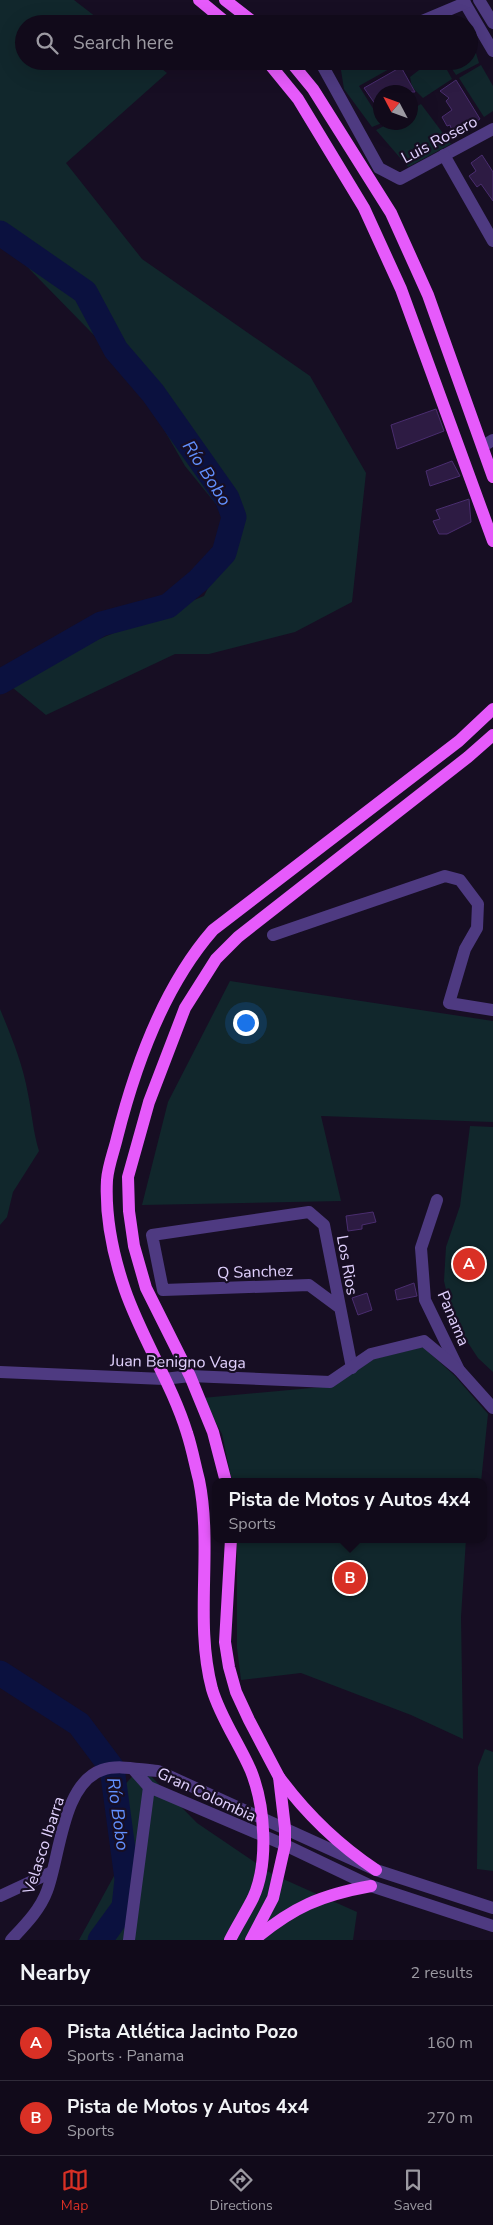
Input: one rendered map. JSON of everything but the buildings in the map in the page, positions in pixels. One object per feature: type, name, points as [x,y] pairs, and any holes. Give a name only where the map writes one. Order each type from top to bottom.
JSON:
[{"type":"main road","points":[[199,0],[217,15]]},
{"type":"main road","points":[[225,0],[244,15]]},
{"type":"main road","points":[[274,70],[298,99],[364,208],[401,289],[493,542]]},
{"type":"main road","points":[[298,70],[313,88],[391,213],[428,295],[488,443],[493,477]]},
{"type":"main road","points":[[230,1940],[254,1896],[261,1865],[262,1817],[257,1791],[250,1770],[219,1709],[207,1666],[204,1638],[206,1531],[199,1482],[187,1432],[126,1291],[111,1242],[107,1203],[108,1176],[127,1099],[163,1005],[196,950],[214,930],[459,741],[493,709]]},
{"type":"main road","points":[[225,1478],[213,1432],[190,1376],[146,1288],[134,1246],[129,1211],[128,1176],[149,1102],[185,1008],[216,959],[238,938],[461,763],[493,735]]},
{"type":"main road","points":[[231,1543],[225,1642],[236,1692],[279,1777],[299,1804],[322,1829],[348,1851],[376,1870]]},
{"type":"main road","points":[[252,1940],[273,1898],[286,1845],[279,1777]]},
{"type":"main road","points":[[252,1940],[305,1904],[337,1892],[371,1886]]},
{"type":"street","points":[[479,0],[493,23]]},
{"type":"street","points":[[435,15],[464,2],[472,15]]},
{"type":"street","points":[[478,26],[493,51]]},
{"type":"street","name":"Luis Rosero","points":[[325,70],[379,168],[400,179],[493,129]]},
{"type":"street","points":[[444,155],[493,240]]},
{"type":"street","points":[[273,935],[445,876],[460,880],[478,904],[477,928],[465,949],[449,1002],[493,1010]]},
{"type":"street","name":"Panama","points":[[437,1200],[421,1248],[425,1300],[458,1370],[493,1408]]},
{"type":"street","name":"Los Rios","points":[[152,1235],[309,1212],[324,1225],[352,1368]]},
{"type":"street","name":"Q Sanchez","points":[[152,1235],[164,1290],[309,1285],[340,1308]]},
{"type":"street","points":[[352,1368],[371,1354],[424,1341],[458,1370]]},
{"type":"street","name":"Juan Benigno Vaga","points":[[0,1372],[164,1379],[190,1376],[330,1382],[352,1368]]},
{"type":"street","name":"Gran Colombia","points":[[127,1768],[158,1771],[376,1870],[493,1908]]},
{"type":"street","name":"Gran Colombia","points":[[127,1768],[149,1787],[263,1837],[286,1845],[371,1886],[493,1926]]},
{"type":"street","name":"Velasco Ibarra","points":[[11,1940],[39,1908],[47,1890],[70,1808],[83,1781],[102,1770],[127,1768]]},
{"type":"street","points":[[129,1940],[149,1787]]},
{"type":"street","points":[[0,1896],[52,1872]]},
{"type":"green space","points":[[0,0],[74,0],[93,15],[15,15],[15,70],[163,70],[167,73],[66,163],[142,259],[310,376],[366,473],[352,602],[295,632],[209,654],[175,654],[46,715],[2,679],[204,596],[237,530],[185,466],[132,374],[0,239]]},
{"type":"green space","points":[[481,65],[493,86],[493,111],[484,117],[459,78],[473,70],[478,70],[478,67]]},
{"type":"green space","points":[[341,70],[387,70],[359,86],[373,109],[372,127],[344,89]]},
{"type":"green space","points":[[419,70],[447,70],[452,79],[423,98],[418,93],[418,85],[412,85],[410,77]]},
{"type":"green space","points":[[453,70],[466,70],[456,75]]},
{"type":"green space","points":[[421,104],[451,144],[408,167],[376,130],[418,130],[418,106]]},
{"type":"green space","points":[[230,981],[493,1021],[493,1122],[321,1116],[341,1201],[142,1205],[168,1102]]},
{"type":"green space","points":[[0,1009],[23,1072],[39,1151],[13,1192],[7,1217],[0,1225]]},
{"type":"green space","points":[[470,1126],[493,1127],[493,1372],[478,1358],[453,1320],[444,1281],[446,1247],[460,1206]]},
{"type":"green space","points":[[423,1347],[455,1376],[488,1414],[481,1478],[231,1478],[222,1434],[202,1398],[333,1386],[374,1359]]},
{"type":"green space","points":[[237,1543],[466,1543],[461,1617],[463,1739],[411,1715],[301,1673],[241,1680],[237,1648]]},
{"type":"green space","points":[[485,1749],[493,1752],[493,1871],[477,1869],[478,1767]]},
{"type":"green space","points":[[141,1766],[197,1823],[272,1874],[357,1912],[353,1940],[79,1940],[115,1874],[128,1831],[123,1787]]},
{"type":"waterway","name":"Río Bobo","points":[[0,233],[85,292],[116,350],[153,393],[227,498],[234,517],[224,553],[199,580],[168,606],[101,624],[0,682]]},
{"type":"waterway","name":"Río Bobo","points":[[0,1673],[79,1724],[112,1768],[127,1879],[124,1907],[100,1940]]},
{"type":"place","name":"Pista Atlética Jacinto Pozo","points":[[469,1264]]},
{"type":"place","name":"Pista de Motos y Autos 4x4","points":[[350,1578]]}]
